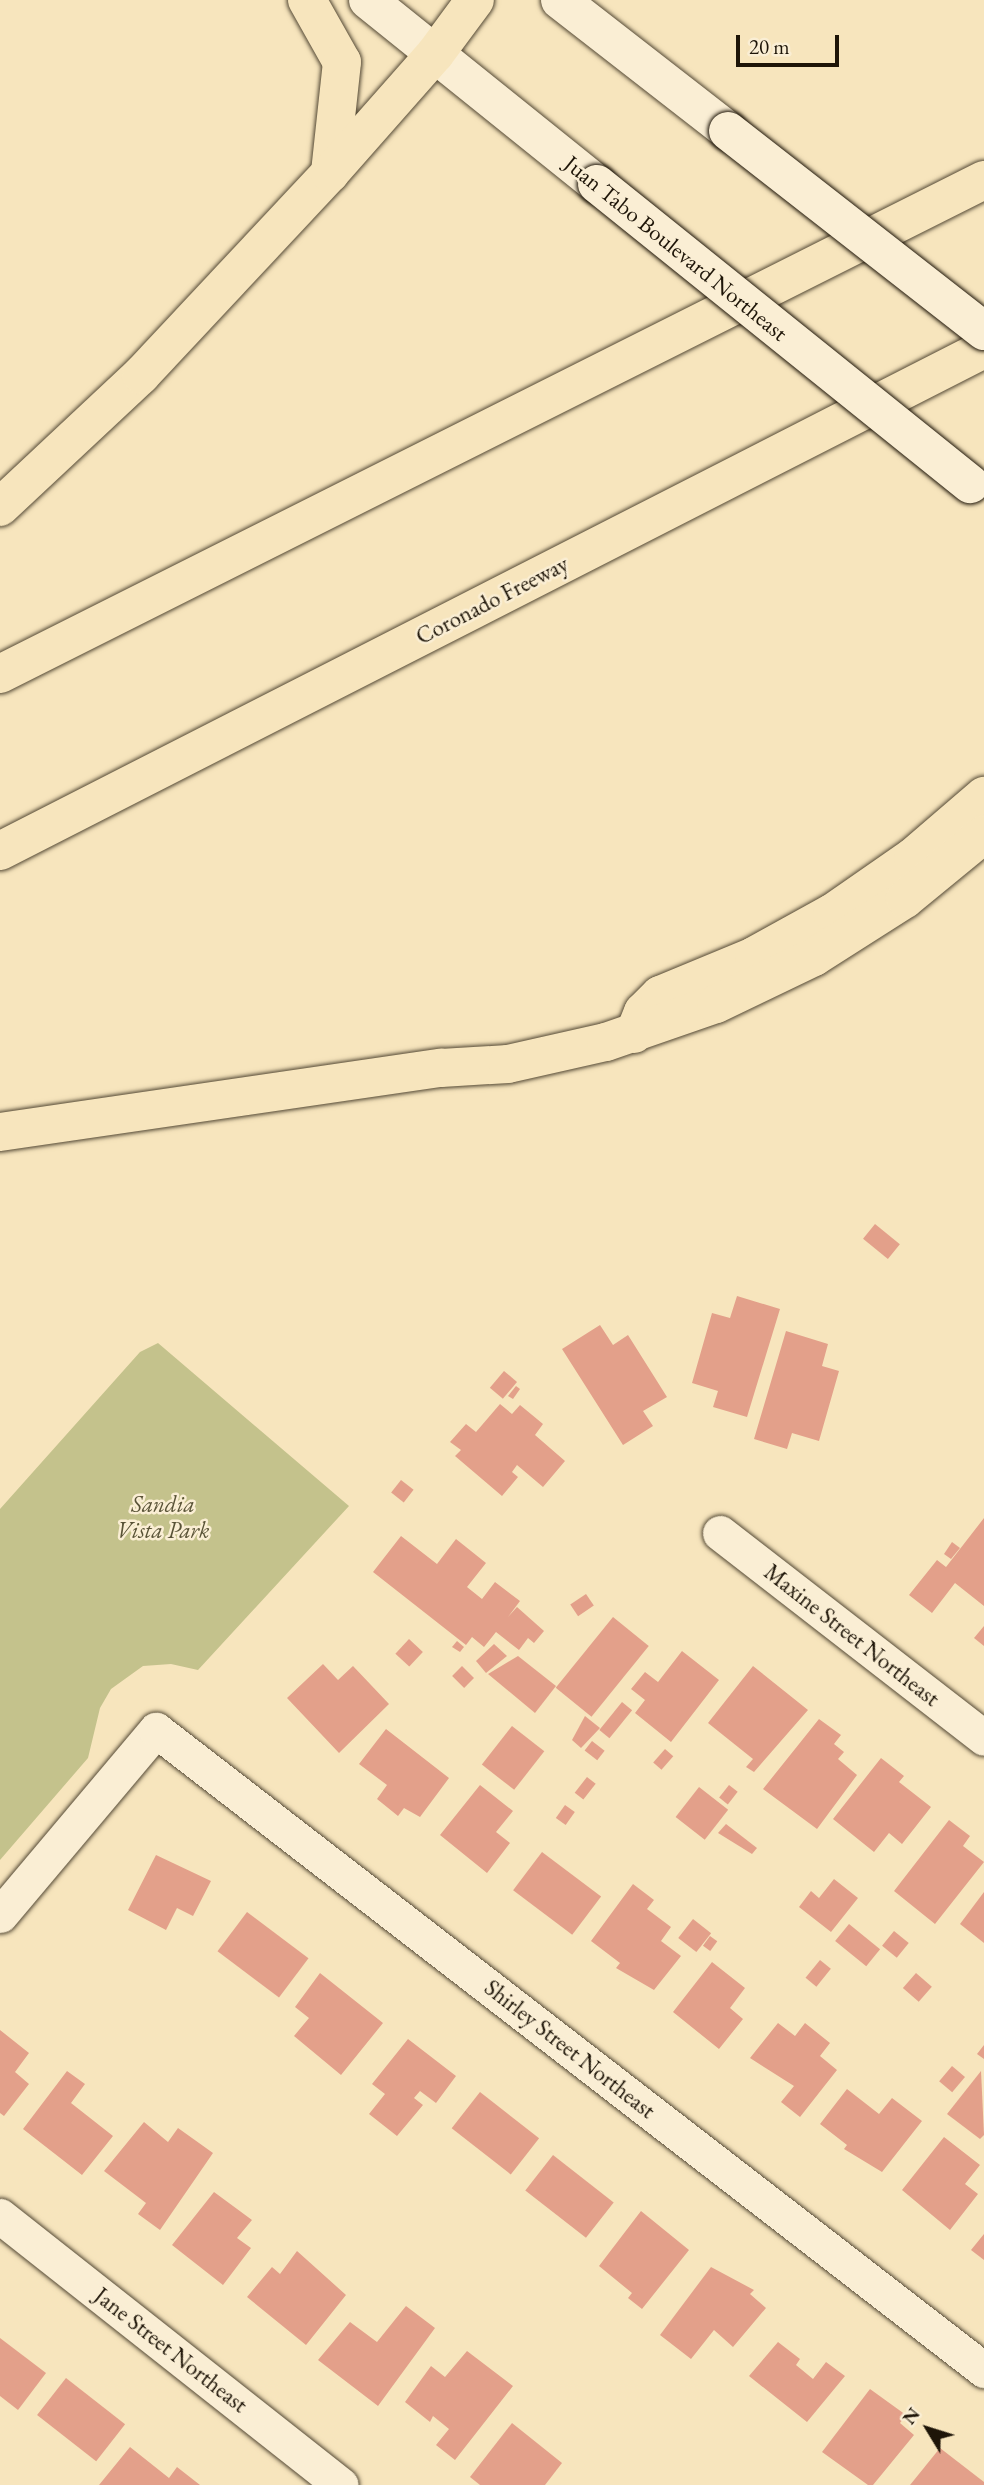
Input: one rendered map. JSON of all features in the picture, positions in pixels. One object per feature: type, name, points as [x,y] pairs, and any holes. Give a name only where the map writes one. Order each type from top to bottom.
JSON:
[{"type":"highway","points":[[307,0],[342,62],[330,173]]},
{"type":"highway","points":[[0,507],[40,475],[141,375],[330,173],[435,54],[475,0]]},
{"type":"highway","points":[[0,674],[984,180]]},
{"type":"highway","name":"Coronado Freeway","points":[[0,851],[984,349]]},
{"type":"highway","points":[[634,1034],[643,1012],[660,995],[754,956],[841,907],[913,858],[984,796]]},
{"type":"highway","points":[[0,1132],[441,1068],[508,1064],[634,1034],[750,990],[814,957],[905,899],[984,834]]},
{"type":"highway","points":[[634,1034],[674,1040],[797,987],[892,931],[984,860]]},
{"type":"main road","name":"Juan Tabo Boulevard Northeast","points":[[368,0],[977,489]]},
{"type":"main road","points":[[560,0],[984,331]]},
{"type":"street","name":"Maxine Street Northeast","points":[[720,1533],[984,1738]]},
{"type":"street","name":"Shirley Street Northeast","points":[[0,1915],[156,1730],[984,2370]]},
{"type":"street","name":"Jane Street Northeast","points":[[0,2216],[341,2485]]},
{"type":"green space","name":"Sandia Vista Park","points":[[158,1343],[349,1506],[198,1670],[171,1664],[143,1666],[111,1689],[100,1708],[88,1758],[0,1860],[0,1509],[140,1352]]},
{"type":"building","points":[[875,1224],[900,1244],[888,1259],[863,1239]]},
{"type":"building","points":[[737,1296],[780,1309],[747,1417],[713,1407],[718,1391],[692,1383],[712,1313],[730,1318]]},
{"type":"building","points":[[600,1325],[613,1345],[628,1335],[667,1397],[643,1411],[653,1426],[623,1445],[562,1349]]},
{"type":"building","points":[[786,1331],[828,1344],[822,1366],[839,1371],[819,1441],[792,1433],[787,1449],[754,1439]]},
{"type":"building","points":[[504,1371],[517,1382],[503,1399],[490,1388]]},
{"type":"building","points":[[516,1386],[520,1389],[513,1399],[508,1396]]},
{"type":"building","points":[[500,1404],[512,1414],[520,1405],[543,1424],[535,1435],[565,1461],[543,1487],[517,1465],[512,1472],[518,1477],[502,1496],[455,1456],[461,1450],[450,1442],[466,1424],[476,1432]]},
{"type":"building","points":[[401,1480],[414,1490],[404,1502],[391,1493]]},
{"type":"building","points":[[984,1518],[984,1606],[955,1583],[932,1613],[909,1595],[937,1560],[946,1567]]},
{"type":"building","points":[[401,1536],[437,1564],[456,1539],[486,1563],[467,1587],[482,1599],[495,1582],[520,1601],[508,1617],[517,1607],[544,1631],[534,1643],[528,1638],[519,1650],[496,1632],[484,1647],[472,1637],[466,1645],[373,1572]]},
{"type":"building","points":[[952,1542],[960,1548],[951,1559],[944,1554]]},
{"type":"building","points":[[586,1594],[594,1606],[578,1616],[570,1605]]},
{"type":"building","points":[[613,1617],[649,1646],[591,1717],[556,1688]]},
{"type":"building","points":[[984,1626],[984,1646],[974,1638]]},
{"type":"building","points":[[409,1639],[423,1652],[409,1667],[395,1654]]},
{"type":"building","points":[[457,1641],[464,1647],[460,1652],[452,1647]]},
{"type":"building","points":[[494,1644],[507,1656],[486,1673],[476,1661]]},
{"type":"building","points":[[682,1651],[719,1680],[671,1742],[635,1713],[645,1700],[631,1689],[645,1672],[658,1682]]},
{"type":"building","points":[[518,1656],[556,1686],[535,1713],[488,1674]]},
{"type":"building","points":[[323,1664],[338,1680],[353,1666],[389,1704],[339,1753],[287,1698]]},
{"type":"building","points":[[462,1666],[474,1678],[464,1688],[452,1676]]},
{"type":"building","points":[[753,1666],[808,1710],[754,1772],[746,1767],[753,1759],[708,1723]]},
{"type":"building","points":[[622,1702],[632,1710],[609,1738],[599,1730]]},
{"type":"building","points":[[585,1716],[600,1728],[581,1748],[572,1740]]},
{"type":"building","points":[[819,1719],[841,1735],[834,1744],[844,1752],[838,1759],[857,1775],[817,1829],[763,1789]]},
{"type":"building","points":[[512,1726],[544,1751],[514,1790],[482,1765]]},
{"type":"building","points":[[386,1729],[449,1778],[420,1817],[404,1808],[398,1816],[377,1799],[387,1785],[359,1764]]},
{"type":"building","points":[[592,1741],[605,1751],[597,1760],[585,1750]]},
{"type":"building","points":[[665,1749],[673,1756],[661,1770],[653,1763]]},
{"type":"building","points":[[881,1758],[904,1776],[899,1782],[931,1807],[902,1844],[889,1833],[874,1852],[833,1819]]},
{"type":"building","points":[[587,1777],[596,1784],[583,1800],[575,1793]]},
{"type":"building","points":[[480,1785],[513,1811],[496,1832],[510,1843],[487,1873],[440,1835]]},
{"type":"building","points":[[729,1785],[738,1792],[728,1804],[719,1798]]},
{"type":"building","points":[[699,1787],[728,1810],[705,1840],[676,1817]]},
{"type":"building","points":[[565,1805],[575,1812],[566,1825],[556,1818]]},
{"type":"building","points":[[949,1820],[970,1836],[963,1846],[984,1862],[935,1924],[894,1891]]},
{"type":"building","points":[[726,1824],[757,1848],[752,1854],[718,1833]]},
{"type":"building","points":[[542,1852],[601,1897],[572,1935],[513,1890]]},
{"type":"building","points":[[156,1855],[211,1881],[193,1916],[177,1908],[166,1930],[128,1910]]},
{"type":"building","points":[[834,1879],[858,1898],[831,1932],[799,1907],[811,1891],[819,1898]]},
{"type":"building","points":[[633,1884],[654,1900],[647,1909],[671,1927],[661,1941],[681,1956],[654,1990],[616,1968],[620,1963],[591,1941]]},
{"type":"building","points":[[984,1892],[984,1943],[960,1924]]},
{"type":"building","points":[[247,1912],[308,1958],[279,1997],[218,1951]]},
{"type":"building","points":[[693,1919],[711,1933],[696,1952],[678,1938]]},
{"type":"building","points":[[849,1924],[880,1949],[866,1966],[835,1941]]},
{"type":"building","points":[[894,1931],[909,1943],[897,1958],[882,1946]]},
{"type":"building","points":[[710,1936],[717,1941],[710,1951],[703,1946]]},
{"type":"building","points":[[820,1960],[831,1969],[816,1987],[806,1978]]},
{"type":"building","points":[[712,1962],[745,1988],[730,2008],[743,2019],[719,2049],[673,2012]]},
{"type":"building","points":[[320,1973],[383,2023],[341,2075],[294,2036],[309,2018],[295,2007]]},
{"type":"building","points":[[916,1973],[932,1987],[919,2002],[903,1988]]},
{"type":"building","points":[[778,2023],[795,2036],[805,2023],[830,2043],[820,2056],[837,2070],[800,2117],[781,2102],[794,2086],[750,2058]]},
{"type":"building","points":[[0,2030],[29,2053],[15,2072],[29,2084],[4,2116],[0,2113]]},
{"type":"building","points":[[408,2039],[456,2076],[436,2103],[420,2091],[414,2098],[423,2105],[397,2136],[369,2114],[385,2094],[372,2084]]},
{"type":"building","points":[[984,2045],[984,2059],[977,2054]]},
{"type":"building","points":[[952,2066],[965,2077],[952,2092],[939,2081]]},
{"type":"building","points":[[67,2071],[85,2084],[71,2103],[113,2136],[82,2175],[23,2129]]},
{"type":"building","points":[[981,2071],[984,2135],[980,2139],[947,2114]]},
{"type":"building","points":[[847,2089],[879,2114],[892,2098],[922,2121],[882,2172],[844,2149],[847,2145],[820,2124]]},
{"type":"building","points":[[480,2092],[539,2138],[511,2174],[452,2128]]},
{"type":"building","points":[[144,2122],[168,2142],[178,2128],[213,2153],[160,2230],[138,2214],[146,2203],[104,2171]]},
{"type":"building","points":[[944,2137],[980,2165],[965,2184],[978,2194],[950,2230],[902,2190]]},
{"type":"building","points":[[553,2155],[614,2202],[586,2238],[525,2190]]},
{"type":"building","points":[[214,2192],[252,2220],[237,2238],[251,2248],[223,2285],[172,2245]]},
{"type":"building","points":[[641,2211],[689,2250],[642,2309],[628,2298],[632,2293],[599,2266]]},
{"type":"building","points":[[984,2234],[984,2260],[971,2250]]},
{"type":"building","points":[[297,2251],[346,2295],[306,2345],[247,2297],[272,2267],[280,2274]]},
{"type":"building","points":[[711,2267],[754,2290],[750,2294],[766,2308],[733,2347],[714,2330],[691,2359],[660,2335]]},
{"type":"building","points":[[406,2306],[435,2328],[378,2406],[318,2360],[350,2322],[377,2342]]},
{"type":"building","points":[[0,2338],[46,2373],[18,2410],[0,2396]]},
{"type":"building","points":[[778,2342],[800,2359],[796,2365],[813,2379],[826,2362],[845,2376],[807,2422],[749,2376]]},
{"type":"building","points":[[467,2351],[513,2386],[455,2460],[436,2445],[449,2429],[433,2416],[430,2422],[405,2402],[431,2366],[445,2377]]},
{"type":"building","points":[[66,2378],[125,2424],[96,2461],[37,2415]]},
{"type":"building","points":[[870,2389],[906,2415],[900,2423],[914,2435],[873,2485],[868,2485],[822,2452]]},
{"type":"building","points":[[512,2423],[562,2463],[545,2485],[480,2485],[470,2477]]},
{"type":"building","points":[[130,2447],[169,2478],[177,2467],[200,2485],[99,2485]]},
{"type":"building","points":[[940,2448],[984,2482],[984,2485],[910,2485]]}]
